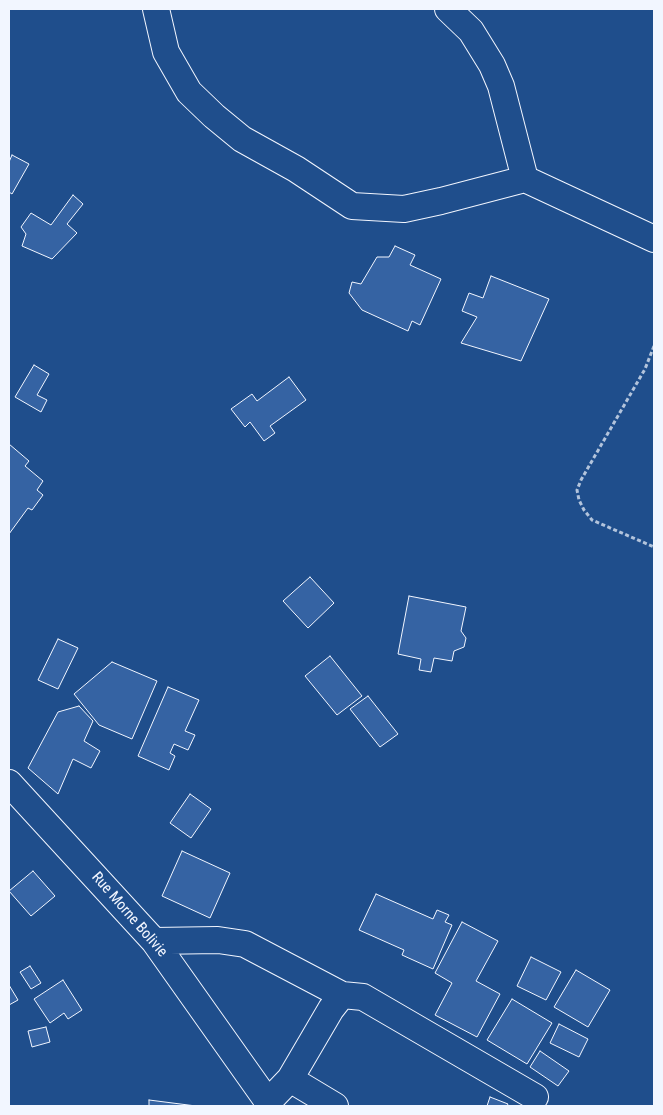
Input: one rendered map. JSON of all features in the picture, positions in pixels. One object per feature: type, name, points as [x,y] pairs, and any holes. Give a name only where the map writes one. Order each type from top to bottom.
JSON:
[{"type":"street","points":[[156,9],[166,52],[189,92],[242,139],[296,169],[352,206],[404,209],[525,179],[654,239]]},
{"type":"street","points":[[448,9],[471,31],[492,65],[501,86],[525,179]]},
{"type":"street","name":"Rue Morne Bolivie","points":[[9,784],[154,941],[268,1104]]},
{"type":"street","points":[[154,941],[218,940],[245,944],[342,995],[363,997],[535,1097]]},
{"type":"street","points":[[268,1104],[290,1079],[331,1008],[342,995]]},
{"type":"street","points":[[290,1079],[335,1106]]},
{"type":"path","points":[[654,346],[645,369],[577,490],[579,500],[592,520],[654,547]]},
{"type":"building","points":[[12,155],[29,164],[12,194],[9,192],[9,162]]},
{"type":"building","points":[[73,195],[83,204],[67,224],[77,233],[52,259],[22,246],[26,234],[21,227],[31,213],[51,225]]},
{"type":"building","points":[[395,246],[415,255],[410,265],[441,279],[420,325],[412,321],[408,331],[362,310],[349,293],[352,282],[361,284],[377,257],[389,257]]},
{"type":"building","points":[[491,276],[549,299],[521,361],[461,343],[477,317],[462,311],[469,293],[483,298]]},
{"type":"building","points":[[34,365],[49,374],[37,395],[47,400],[41,412],[15,397]]},
{"type":"building","points":[[289,377],[306,400],[270,426],[275,433],[264,441],[250,422],[245,427],[231,409],[252,394],[257,401]]},
{"type":"building","points":[[9,444],[29,461],[25,466],[43,481],[37,490],[43,495],[32,510],[28,508],[9,534]]},
{"type":"building","points":[[310,577],[334,603],[308,628],[283,601]]},
{"type":"building","points":[[409,596],[466,607],[461,631],[466,638],[464,647],[454,651],[452,661],[434,658],[431,672],[419,670],[421,659],[398,654]]},
{"type":"building","points":[[58,639],[78,648],[58,689],[38,680]]},
{"type":"building","points":[[330,656],[362,696],[337,715],[305,676]]},
{"type":"building","points":[[112,662],[157,681],[132,739],[99,725],[74,694]]},
{"type":"building","points":[[168,687],[199,700],[185,731],[195,735],[188,750],[174,744],[170,753],[175,756],[169,770],[138,756]]},
{"type":"building","points":[[368,696],[398,734],[380,747],[350,709]]},
{"type":"building","points":[[79,706],[93,721],[84,741],[100,751],[91,768],[73,759],[58,794],[28,768],[58,712]]},
{"type":"building","points":[[190,794],[211,809],[191,838],[170,823]]},
{"type":"building","points":[[182,851],[230,873],[210,918],[162,896]]},
{"type":"building","points":[[33,871],[55,896],[31,916],[9,891]]},
{"type":"building","points":[[376,894],[433,919],[437,910],[449,915],[445,922],[452,925],[433,969],[402,955],[404,950],[359,930]]},
{"type":"building","points":[[462,922],[498,941],[476,981],[500,994],[477,1037],[435,1015],[452,983],[435,973]]},
{"type":"building","points":[[531,957],[561,972],[546,1000],[517,986]]},
{"type":"building","points":[[30,966],[41,983],[31,989],[20,972]]},
{"type":"building","points":[[576,970],[610,990],[588,1027],[554,1007]]},
{"type":"building","points":[[63,980],[82,1010],[68,1019],[64,1013],[50,1023],[34,999]]},
{"type":"building","points":[[9,985],[18,1000],[9,1005]]},
{"type":"building","points":[[512,999],[552,1023],[527,1064],[487,1040]]},
{"type":"building","points":[[559,1024],[588,1039],[579,1057],[550,1043]]},
{"type":"building","points":[[46,1027],[50,1042],[32,1047],[28,1031]]},
{"type":"building","points":[[540,1051],[569,1071],[558,1086],[530,1067]]},
{"type":"building","points":[[490,1097],[508,1104],[507,1106],[487,1106]]},
{"type":"building","points":[[149,1100],[196,1106],[149,1106]]}]
